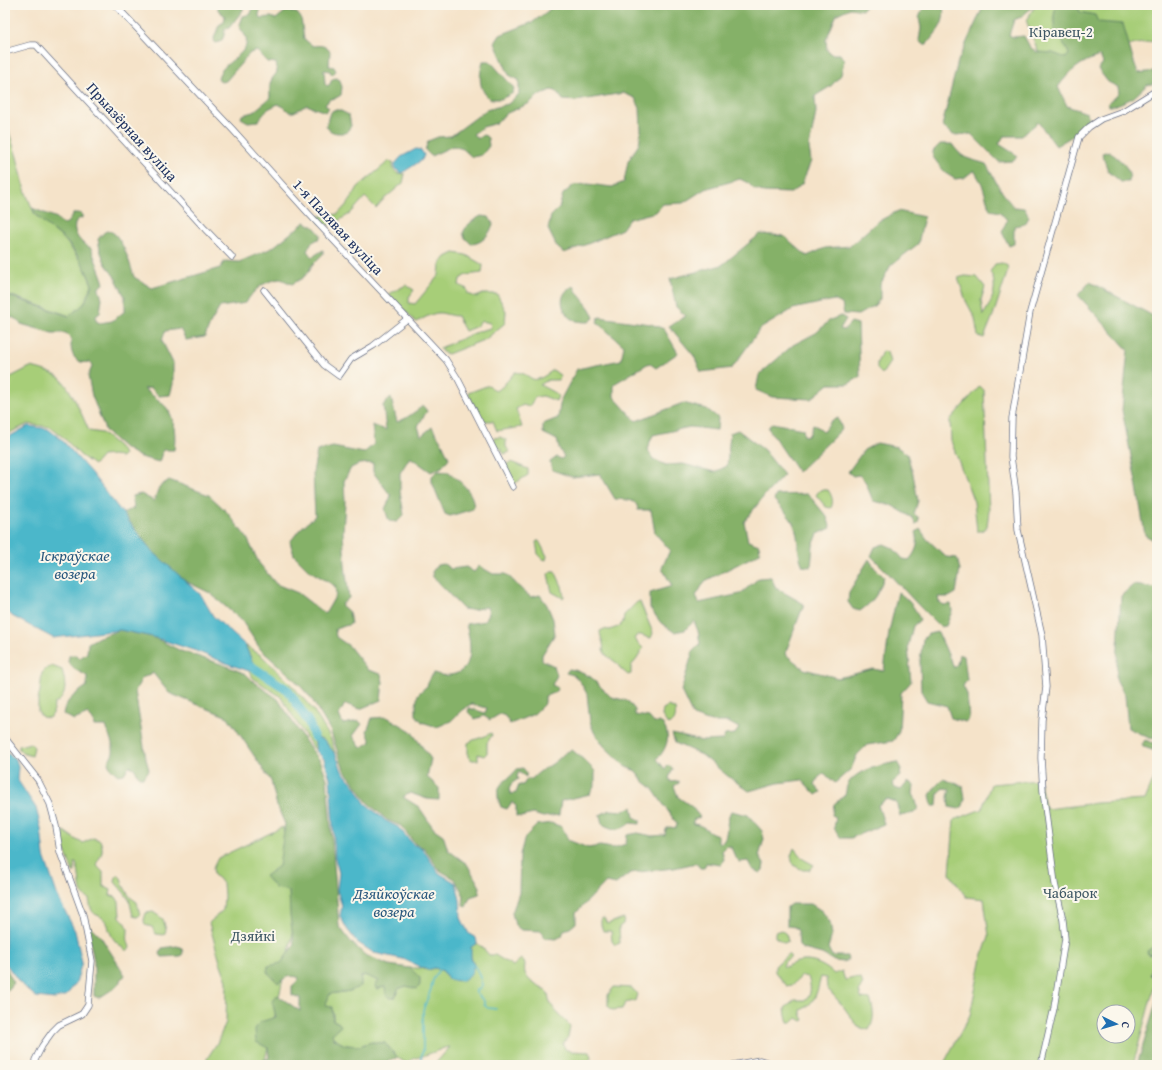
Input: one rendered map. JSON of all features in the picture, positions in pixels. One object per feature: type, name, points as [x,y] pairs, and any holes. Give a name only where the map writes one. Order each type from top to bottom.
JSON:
[{"type":"street","name":"1-я Палявая вуліца","points":[[115,5],[446,360],[461,386],[513,488]]},
{"type":"street","name":"Прыазёрная вуліца","points":[[5,52],[30,45],[36,46],[205,230],[232,257]]},
{"type":"street","points":[[1041,1065],[1054,1008],[1065,939],[1063,920],[1055,884],[1040,758],[1046,686],[1042,635],[1018,530],[1016,493],[1011,457],[1012,418],[1030,312],[1079,137],[1088,127],[1101,119],[1123,110],[1157,90]]},
{"type":"street","points":[[264,290],[324,365],[339,376],[351,359],[373,346],[408,319]]},
{"type":"street","points":[[5,738],[38,780],[50,804],[56,826],[60,852],[83,915],[92,961],[88,1005],[82,1014],[59,1025],[52,1032],[35,1060],[35,1065]]},
{"type":"street","points":[[733,1065],[760,1060],[776,1065]]},
{"type":"green space","points":[[243,5],[243,10],[229,28],[225,29],[224,37],[215,43],[213,41],[219,25],[224,22],[225,16],[218,10],[218,6]]},
{"type":"green space","points":[[253,5],[261,5],[260,18],[271,17],[276,19],[286,11],[297,13],[301,18],[304,39],[313,46],[322,46],[330,51],[329,66],[334,67],[336,71],[332,75],[330,71],[324,70],[325,84],[327,86],[330,84],[332,79],[336,78],[340,80],[342,87],[341,95],[330,99],[325,105],[329,108],[326,112],[307,105],[294,112],[289,112],[278,104],[268,109],[258,121],[248,122],[241,118],[242,115],[253,112],[270,98],[270,83],[277,70],[276,63],[267,62],[257,51],[250,53],[226,81],[221,82],[218,78],[226,65],[244,49],[246,43],[245,36],[239,27],[243,16],[251,14]]},
{"type":"green space","points":[[550,5],[866,5],[862,10],[850,8],[837,14],[826,40],[827,50],[831,54],[840,54],[844,60],[841,75],[831,86],[815,96],[816,113],[809,147],[811,161],[802,184],[791,193],[763,192],[754,189],[748,183],[740,179],[705,189],[683,203],[663,204],[656,212],[629,219],[622,229],[564,253],[557,247],[548,229],[551,216],[559,208],[563,194],[574,185],[588,184],[612,187],[624,182],[628,161],[639,144],[641,131],[640,108],[635,98],[623,93],[576,101],[563,100],[556,91],[551,90],[539,95],[528,104],[505,114],[497,123],[483,127],[473,134],[477,139],[483,135],[488,138],[489,146],[482,155],[472,157],[463,149],[453,146],[431,156],[425,150],[428,141],[438,137],[451,136],[486,110],[508,104],[519,94],[519,80],[509,75],[495,43],[500,35],[533,22],[549,10]]},
{"type":"green space","points":[[924,5],[943,5],[944,12],[938,31],[927,44],[922,44],[919,40],[921,28],[919,18]]},
{"type":"green space","points":[[984,5],[1035,5],[1021,17],[1014,20],[1009,35],[1013,37],[1024,36],[1030,47],[1037,52],[1053,53],[1066,58],[1069,54],[1063,42],[1054,33],[1054,15],[1056,5],[1077,5],[1080,12],[1095,15],[1098,22],[1123,24],[1138,73],[1157,71],[1157,83],[1147,85],[1133,98],[1114,106],[1109,106],[1109,101],[1119,93],[1118,87],[1108,82],[1098,69],[1103,63],[1100,56],[1081,64],[1067,76],[1058,87],[1067,106],[1087,113],[1090,120],[1076,134],[1056,146],[1038,122],[1022,136],[1004,136],[999,144],[1018,156],[1012,161],[999,162],[971,134],[953,135],[942,126],[958,61]]},
{"type":"green space","name":"Кіравец-2","points":[[1036,5],[1157,5],[1157,38],[1153,41],[1042,62],[1026,20]]},
{"type":"green space","points":[[483,61],[490,61],[514,88],[513,93],[501,99],[490,99],[486,95],[480,82]]},
{"type":"green space","points":[[333,110],[339,110],[349,115],[351,126],[346,133],[332,132],[326,126],[329,115]]},
{"type":"green space","points":[[5,120],[17,157],[26,193],[35,215],[65,240],[84,266],[92,285],[84,304],[70,316],[9,295],[5,292]]},
{"type":"green space","points":[[940,144],[952,144],[963,156],[986,164],[1002,192],[1014,207],[1024,208],[1029,217],[1025,224],[1014,226],[1014,244],[1009,246],[1002,232],[1007,220],[1000,212],[990,210],[982,184],[974,170],[964,178],[955,179],[945,173],[933,157],[933,151]]},
{"type":"green space","points":[[1109,151],[1127,168],[1129,172],[1129,182],[1121,182],[1108,171],[1102,153]]},
{"type":"green space","points":[[389,161],[393,163],[393,169],[397,173],[405,174],[403,183],[376,208],[365,197],[350,214],[331,225],[320,223],[317,216],[338,214],[350,201],[358,187]]},
{"type":"green space","points":[[32,208],[57,218],[63,224],[67,223],[74,213],[79,213],[82,215],[82,218],[76,221],[75,231],[81,241],[91,248],[104,284],[99,287],[102,298],[100,313],[96,316],[96,321],[100,323],[112,321],[125,311],[125,297],[116,279],[105,263],[100,250],[98,239],[107,231],[113,233],[121,243],[125,250],[134,277],[152,288],[220,268],[225,261],[239,262],[272,248],[305,222],[314,227],[320,234],[320,238],[311,243],[307,251],[312,257],[323,250],[323,254],[312,265],[303,278],[292,284],[280,279],[269,281],[255,290],[246,303],[220,307],[210,324],[205,337],[186,340],[180,329],[165,331],[162,341],[173,363],[173,384],[170,395],[159,396],[151,388],[144,389],[166,407],[173,422],[175,433],[174,450],[163,450],[159,462],[140,457],[123,447],[106,432],[92,396],[88,376],[92,367],[91,362],[82,362],[75,358],[72,352],[71,338],[66,333],[52,333],[21,324],[14,318],[5,316],[5,292],[9,296],[69,316],[84,304],[92,285],[77,255],[61,236],[38,217]]},
{"type":"green space","points":[[898,211],[924,217],[918,244],[891,265],[880,285],[880,299],[874,306],[858,315],[844,314],[842,304],[834,300],[793,309],[760,329],[732,368],[701,372],[694,356],[669,326],[686,316],[676,307],[670,279],[722,265],[760,234],[784,236],[807,256],[825,248],[850,246],[877,222]]},
{"type":"green space","points":[[481,216],[489,217],[493,224],[485,238],[475,244],[471,244],[465,238],[463,233],[470,223]]},
{"type":"green space","points":[[454,253],[466,255],[483,265],[482,273],[466,275],[460,279],[459,285],[467,289],[468,294],[476,297],[483,294],[497,294],[506,311],[505,323],[486,339],[448,354],[442,352],[440,348],[479,331],[491,328],[490,323],[482,321],[475,327],[465,331],[457,316],[441,313],[431,315],[416,322],[389,294],[406,285],[414,290],[409,297],[409,303],[415,304],[439,275],[440,264],[446,257]]},
{"type":"green space","points":[[1002,263],[1009,267],[984,338],[978,336],[975,318],[966,301],[958,278],[965,276],[977,277],[985,287],[981,300],[983,315],[992,299],[994,288],[993,277],[990,272],[995,264]]},
{"type":"green space","points":[[1090,282],[1157,318],[1157,542],[1145,535],[1122,410],[1128,350],[1078,295]]},
{"type":"green space","points":[[574,286],[592,313],[594,318],[589,322],[580,322],[572,319],[568,316],[563,307],[563,296],[567,290]]},
{"type":"green space","points":[[841,316],[846,319],[840,329],[844,330],[851,322],[858,324],[860,377],[848,384],[829,384],[811,399],[772,397],[756,390],[759,375],[793,345],[816,333],[830,320]]},
{"type":"green space","points":[[599,317],[651,324],[664,329],[678,353],[656,368],[649,363],[614,384],[614,397],[636,421],[683,403],[707,409],[718,418],[717,430],[690,427],[653,435],[647,449],[653,459],[666,465],[683,464],[715,472],[727,466],[730,433],[738,430],[764,450],[784,475],[764,496],[744,522],[748,541],[759,545],[760,553],[705,581],[696,596],[699,603],[740,594],[759,578],[771,577],[776,588],[804,604],[785,654],[804,669],[838,678],[873,669],[884,671],[889,632],[898,592],[911,604],[918,615],[920,620],[913,626],[908,646],[911,682],[901,693],[899,732],[893,741],[867,745],[857,755],[851,769],[835,783],[824,773],[818,778],[815,785],[821,792],[816,795],[802,780],[778,783],[749,791],[702,755],[675,743],[672,734],[702,741],[723,740],[725,735],[735,734],[739,728],[728,722],[711,722],[693,716],[681,691],[693,651],[700,644],[698,631],[694,621],[685,630],[674,632],[661,623],[650,608],[650,593],[672,586],[662,568],[670,550],[655,533],[651,510],[638,510],[635,503],[630,500],[615,499],[600,474],[572,477],[552,470],[550,462],[557,457],[561,459],[564,457],[557,440],[543,433],[543,424],[558,418],[561,399],[577,369],[621,360],[624,346],[597,322]]},
{"type":"green space","points":[[882,351],[887,352],[890,362],[882,374],[877,369],[877,363]]},
{"type":"green space","points":[[30,367],[37,368],[60,378],[72,395],[89,431],[102,433],[118,446],[124,454],[121,458],[114,455],[102,456],[94,465],[80,455],[64,438],[50,427],[28,424],[5,435],[5,380]]},
{"type":"green space","points":[[553,370],[561,376],[558,380],[548,380],[540,385],[558,396],[556,401],[543,396],[535,397],[529,407],[523,405],[516,409],[522,427],[497,431],[493,421],[482,421],[468,393],[489,385],[495,391],[502,387],[515,372],[522,373],[536,380]]},
{"type":"green space","points":[[980,386],[984,390],[989,511],[987,526],[983,531],[977,531],[974,502],[951,441],[950,420]]},
{"type":"green space","points":[[391,398],[397,422],[406,418],[423,406],[427,411],[418,426],[421,436],[432,427],[449,458],[442,467],[431,472],[410,457],[400,473],[400,491],[404,515],[397,522],[389,521],[385,509],[391,496],[373,472],[373,463],[359,464],[351,468],[344,481],[345,502],[343,532],[349,598],[341,605],[349,612],[351,624],[335,629],[336,637],[349,646],[368,670],[381,674],[383,682],[381,700],[360,709],[345,704],[339,715],[343,724],[359,721],[362,724],[353,736],[361,748],[371,742],[367,731],[372,718],[387,717],[411,731],[431,759],[427,777],[439,788],[439,800],[427,799],[410,793],[403,797],[419,807],[434,829],[443,835],[448,850],[467,864],[480,887],[479,894],[470,897],[466,907],[463,905],[464,896],[455,879],[439,870],[424,848],[415,844],[401,826],[387,820],[367,802],[344,770],[330,730],[311,698],[293,678],[261,650],[242,621],[210,593],[183,580],[151,550],[123,513],[134,508],[132,496],[141,494],[154,501],[159,487],[169,480],[209,495],[227,512],[247,538],[259,563],[276,584],[298,593],[325,614],[336,595],[335,586],[310,571],[294,555],[290,542],[300,529],[315,516],[313,472],[317,451],[333,447],[364,453],[374,444],[372,425],[386,430],[383,405]]},
{"type":"green space","points":[[838,418],[842,429],[798,472],[768,428],[772,423],[803,429],[804,436],[809,435],[813,425],[818,427],[823,432],[831,421]]},
{"type":"green space","points":[[500,437],[506,440],[506,447],[510,452],[504,454],[501,449],[497,448],[494,443],[494,438]]},
{"type":"green space","points":[[877,443],[897,447],[907,454],[913,474],[918,501],[914,514],[919,518],[918,523],[915,524],[913,518],[891,505],[873,501],[865,481],[859,475],[853,476],[848,472],[864,450]]},
{"type":"green space","points":[[511,462],[528,469],[528,475],[514,484],[505,465]]},
{"type":"green space","points":[[437,471],[449,472],[466,488],[472,498],[473,509],[450,516],[445,514],[432,482],[432,476]]},
{"type":"green space","points":[[820,490],[828,490],[832,501],[831,508],[826,507],[816,495]]},
{"type":"green space","points":[[808,494],[827,517],[831,528],[818,534],[813,546],[811,567],[803,566],[795,526],[787,514],[774,500],[776,495]]},
{"type":"green space","points":[[920,529],[927,539],[946,557],[957,558],[960,570],[956,593],[949,597],[938,597],[939,602],[944,605],[951,604],[952,611],[946,626],[940,627],[871,556],[875,547],[884,544],[893,548],[903,559],[909,560],[916,550],[916,532]]},
{"type":"green space","points":[[537,541],[539,541],[547,556],[546,560],[538,554]]},
{"type":"green space","points":[[869,559],[874,567],[884,577],[875,597],[860,611],[853,609],[848,602],[849,592]]},
{"type":"green space","points":[[444,564],[451,569],[466,567],[474,572],[479,566],[493,574],[506,574],[531,597],[540,595],[547,605],[553,619],[555,634],[542,655],[542,660],[554,666],[557,675],[552,685],[558,688],[554,693],[545,696],[545,703],[534,714],[510,724],[505,716],[500,714],[490,720],[484,716],[475,719],[468,712],[469,708],[485,713],[487,708],[471,704],[462,710],[451,721],[437,727],[422,722],[416,715],[418,694],[427,686],[434,673],[439,675],[455,674],[462,670],[466,665],[469,659],[470,645],[466,624],[485,621],[489,613],[487,607],[471,610],[463,609],[433,577],[432,572],[437,565]]},
{"type":"green space","points":[[551,571],[555,571],[562,586],[563,598],[552,592],[548,574]]},
{"type":"green space","points":[[1133,585],[1157,588],[1157,739],[1149,738],[1128,728],[1125,696],[1116,679],[1121,596]]},
{"type":"green space","points":[[637,602],[640,602],[653,633],[651,638],[637,635],[634,639],[643,648],[631,666],[631,674],[628,675],[618,664],[606,655],[603,650],[600,631],[618,627],[623,622],[624,615]]},
{"type":"green space","points":[[120,630],[153,637],[181,651],[246,674],[255,683],[278,699],[305,741],[321,762],[327,779],[339,926],[351,942],[365,955],[389,965],[410,968],[420,978],[420,985],[417,989],[406,986],[398,989],[395,998],[389,998],[386,994],[385,987],[376,989],[375,985],[379,981],[364,975],[361,977],[361,986],[350,991],[330,994],[325,1006],[332,1007],[333,1020],[341,1026],[332,1034],[334,1039],[345,1045],[359,1046],[371,1042],[385,1043],[398,1058],[390,1060],[384,1065],[251,1065],[269,1058],[268,1048],[256,1042],[255,1029],[260,1022],[276,1017],[272,1001],[277,995],[300,1011],[300,998],[292,995],[292,986],[299,980],[298,977],[288,976],[278,983],[267,972],[268,966],[281,963],[294,945],[290,915],[289,891],[275,888],[265,876],[279,866],[285,824],[277,806],[271,781],[228,717],[169,693],[153,673],[142,678],[135,691],[149,770],[144,777],[139,777],[134,768],[129,766],[124,774],[118,775],[109,766],[108,763],[112,756],[113,748],[106,726],[94,726],[93,720],[88,714],[74,720],[63,714],[69,701],[87,686],[87,676],[74,669],[68,662],[69,656],[74,655],[80,658],[87,653],[88,643],[99,637]]},
{"type":"green space","points":[[938,632],[954,668],[957,664],[959,654],[964,656],[967,680],[963,686],[967,694],[969,719],[965,722],[951,718],[947,706],[927,701],[921,691],[920,661],[923,639],[928,634]]},
{"type":"green space","points":[[245,645],[262,656],[292,685],[314,711],[331,739],[336,755],[324,740],[314,737],[316,751],[281,697],[253,678],[249,671],[255,667]]},
{"type":"green space","points":[[52,666],[62,670],[65,690],[62,698],[54,704],[53,714],[49,718],[42,717],[38,712],[38,699],[42,673]]},
{"type":"green space","points":[[569,669],[591,677],[611,697],[628,701],[635,710],[635,715],[649,717],[654,723],[659,722],[663,724],[667,733],[667,741],[663,751],[657,759],[665,769],[668,765],[673,769],[669,778],[671,782],[679,781],[679,783],[674,786],[678,797],[691,806],[700,817],[693,820],[693,824],[718,835],[718,843],[723,842],[725,838],[731,811],[748,815],[762,831],[764,839],[759,856],[764,864],[763,870],[760,873],[752,869],[748,861],[740,862],[735,857],[731,847],[727,846],[722,851],[724,859],[721,865],[706,863],[704,868],[700,868],[696,863],[674,868],[630,873],[616,884],[606,882],[576,913],[576,923],[570,928],[564,930],[562,936],[556,939],[545,938],[541,931],[521,930],[515,925],[512,913],[519,893],[520,854],[525,837],[537,825],[551,823],[562,827],[568,840],[588,848],[600,846],[613,848],[626,844],[627,835],[638,833],[652,836],[665,835],[666,829],[669,827],[676,828],[677,824],[652,788],[643,781],[636,771],[626,767],[604,746],[594,732],[590,722],[587,694],[581,683],[574,675],[566,673]]},
{"type":"green space","points":[[668,706],[675,709],[676,713],[674,721],[671,724],[667,723],[662,716],[663,709]]},
{"type":"green space","points":[[491,733],[492,735],[487,743],[487,753],[484,756],[478,754],[478,760],[472,760],[468,757],[468,743]]},
{"type":"green space","points":[[1145,740],[1157,744],[1157,750],[1144,747],[1142,744]]},
{"type":"green space","points":[[30,743],[34,747],[32,756],[22,753],[19,749],[19,746]]},
{"type":"green space","points":[[572,750],[595,771],[595,785],[590,794],[561,801],[559,815],[543,817],[533,814],[521,817],[516,816],[516,806],[512,802],[507,809],[501,807],[498,799],[499,788],[517,769],[523,768],[526,772],[526,777],[519,772],[517,776],[518,779],[511,784],[509,790],[511,794],[516,793],[519,785],[523,785],[527,779],[532,779],[564,753]]},
{"type":"green space","points":[[897,762],[901,769],[900,776],[892,783],[895,788],[901,790],[907,783],[911,782],[914,786],[913,794],[918,808],[914,813],[900,816],[896,802],[887,799],[878,805],[884,824],[851,838],[841,838],[834,828],[836,817],[832,815],[834,804],[845,795],[850,780],[869,769]]},
{"type":"green space","name":"Чабарок","points":[[1157,771],[1157,976],[1133,1065],[943,1065],[970,1015],[982,957],[989,936],[984,899],[966,897],[950,874],[954,820],[982,809],[991,784],[1039,780],[1046,809],[1097,803],[1145,800]]},
{"type":"green space","points":[[943,779],[963,786],[965,798],[963,806],[959,809],[949,807],[948,797],[950,789],[943,788],[938,794],[937,806],[932,806],[930,795]]},
{"type":"green space","points":[[632,807],[634,817],[640,820],[640,824],[630,823],[623,828],[616,829],[602,824],[600,815],[610,810],[623,811]]},
{"type":"green space","name":"Дзяйкі","points":[[283,827],[293,933],[264,1065],[203,1065],[217,1043],[226,1022],[227,981],[209,923],[223,910],[223,883],[214,875],[213,868],[218,858]]},
{"type":"green space","points":[[64,831],[83,843],[93,838],[100,840],[102,849],[97,862],[98,867],[103,872],[103,886],[111,890],[110,895],[116,897],[119,902],[120,917],[127,925],[128,942],[130,947],[127,951],[115,941],[109,931],[107,923],[104,919],[94,913],[90,906],[89,899],[83,894],[80,887],[79,873],[76,863],[74,863],[75,872],[73,872],[61,840],[62,832]]},
{"type":"green space","points":[[794,848],[803,859],[814,865],[810,870],[803,870],[793,865],[791,856]]},
{"type":"green space","points":[[118,875],[130,897],[137,902],[140,915],[137,917],[133,916],[129,899],[115,882]]},
{"type":"green space","points":[[791,904],[811,904],[822,911],[830,922],[832,935],[828,948],[832,956],[847,956],[848,960],[843,962],[834,961],[822,954],[803,949],[799,946],[798,931],[795,927],[787,926],[787,907]]},
{"type":"green space","points":[[153,912],[163,919],[166,930],[164,935],[156,934],[152,927],[145,925],[144,920],[146,913]]},
{"type":"green space","points":[[604,918],[607,924],[624,918],[623,924],[619,927],[620,943],[615,945],[612,941],[611,931],[603,931],[601,919]]},
{"type":"green space","points":[[86,922],[101,937],[125,975],[116,987],[99,998],[94,996],[94,961]]},
{"type":"green space","points":[[781,930],[786,934],[788,941],[785,943],[775,937],[775,932]]},
{"type":"green space","points":[[477,943],[489,955],[495,955],[513,966],[521,959],[525,963],[525,972],[529,980],[548,993],[553,1008],[570,1026],[568,1037],[563,1043],[565,1049],[570,1051],[590,1052],[591,1059],[585,1064],[588,1065],[434,1065],[450,1047],[416,1058],[406,1063],[398,1058],[385,1043],[371,1042],[359,1046],[345,1045],[334,1039],[331,1034],[340,1026],[339,1023],[333,1020],[333,1012],[325,1006],[329,994],[350,991],[364,975],[380,981],[376,989],[385,987],[395,997],[398,989],[406,986],[417,988],[420,978],[410,968],[421,968],[427,970],[435,968],[443,971],[448,979],[474,965],[471,956],[471,947]]},
{"type":"green space","points":[[177,946],[182,948],[183,953],[181,956],[162,957],[160,954],[162,948]]},
{"type":"green space","points":[[1153,947],[1157,952],[1157,977],[1150,975],[1156,957],[1153,954],[1148,955],[1147,951]]},
{"type":"green space","points":[[788,954],[791,957],[785,961],[783,966],[786,967],[805,961],[817,963],[834,974],[842,971],[845,980],[854,978],[861,979],[863,984],[859,991],[861,998],[870,999],[873,1011],[873,1019],[869,1030],[858,1027],[843,1006],[827,988],[826,978],[821,977],[813,1000],[801,1010],[804,1020],[802,1021],[797,1018],[793,1022],[788,1022],[785,1008],[795,1000],[806,1000],[809,995],[810,983],[808,977],[802,976],[792,985],[787,986],[775,972],[775,966]]},
{"type":"green space","points":[[5,966],[14,983],[5,991]]},
{"type":"green space","points":[[614,987],[632,988],[637,994],[635,1001],[625,1003],[622,1009],[612,1010],[608,1006],[608,995]]},
{"type":"green space","points":[[1157,1002],[1157,1065],[1137,1065],[1156,1003]]},
{"type":"water","points":[[416,149],[421,150],[424,155],[422,160],[402,173],[395,169],[395,164],[401,157]]},
{"type":"water","name":"Іскраўскае возера","points":[[28,426],[48,429],[62,440],[92,474],[151,550],[201,595],[213,616],[245,645],[255,668],[249,671],[153,637],[120,630],[53,638],[12,616],[5,609],[5,439]]},
{"type":"water","name":"Дзяйкоўскае возера","points":[[314,737],[324,740],[336,755],[342,771],[355,786],[365,803],[386,821],[398,827],[414,845],[422,848],[439,873],[456,883],[460,900],[461,918],[469,934],[476,938],[477,943],[471,947],[471,958],[474,965],[466,980],[458,981],[448,979],[443,971],[435,968],[427,970],[403,959],[374,953],[357,942],[347,929],[340,916],[342,906],[337,890],[339,873],[335,858],[330,778],[324,759],[316,751]]},
{"type":"water","points":[[5,752],[16,759],[18,767],[17,779],[36,808],[41,828],[44,856],[58,897],[75,931],[82,962],[76,983],[66,996],[55,999],[36,997],[20,983],[6,964]]},
{"type":"waterway","points":[[245,662],[288,690],[309,723],[314,737]]},
{"type":"waterway","points":[[474,965],[479,974],[482,985],[480,989],[476,990],[476,993],[484,1001],[484,1005],[488,1008],[496,1009]]},
{"type":"waterway","points":[[419,1065],[423,1051],[423,1010],[433,980],[439,969]]}]
